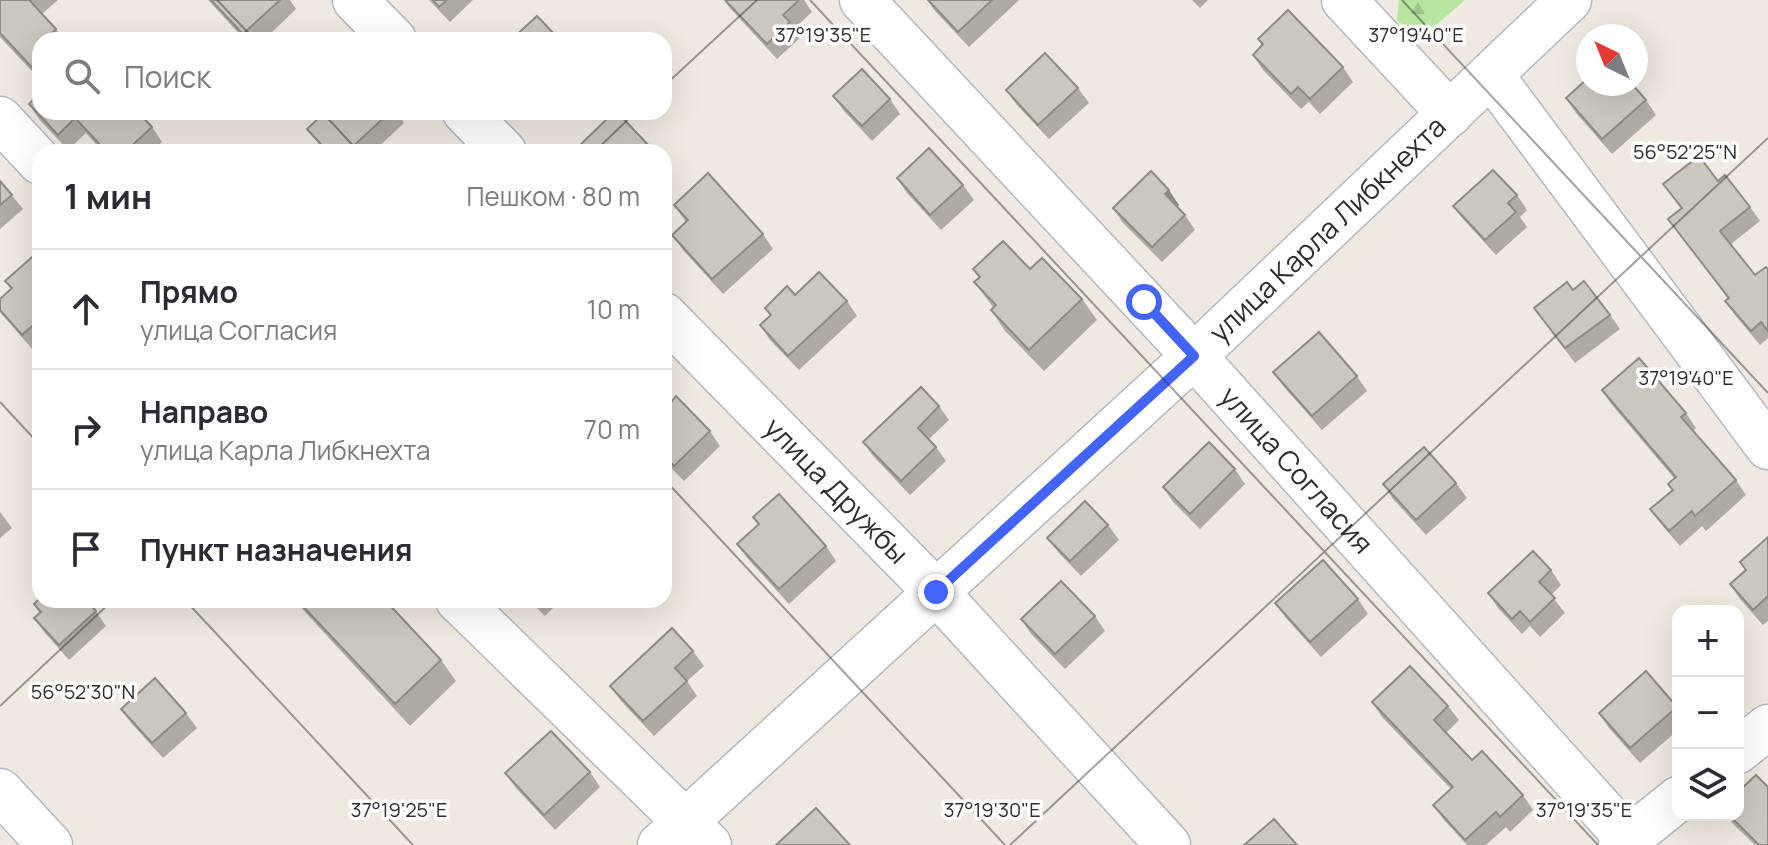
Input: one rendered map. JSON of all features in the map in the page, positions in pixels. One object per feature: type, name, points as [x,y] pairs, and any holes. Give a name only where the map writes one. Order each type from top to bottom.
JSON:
[{"type":"street","points":[[355,0],[386,32]]},
{"type":"street","name":"улица Согласия","points":[[862,0],[1194,356],[1624,842]]},
{"type":"street","points":[[1344,0],[1450,114]]},
{"type":"street","name":"улица Карла Либкнехта","points":[[685,837],[936,592],[1194,356],[1569,0]]},
{"type":"street","points":[[1491,75],[1768,447]]},
{"type":"street","points":[[0,119],[32,153]]},
{"type":"street","points":[[473,120],[496,144]]},
{"type":"street","name":"улица Дружбы","points":[[672,323],[936,592],[1168,845]]},
{"type":"street","points":[[466,608],[685,837]]},
{"type":"street","points":[[1740,749],[1768,727]]},
{"type":"street","points":[[0,791],[50,845]]},
{"type":"street","points":[[1624,842],[1672,804]]},
{"type":"green space","points":[[1399,0],[1465,0],[1422,37],[1397,21]]},
{"type":"building","points":[[0,0],[31,0],[56,29],[53,32],[32,32],[32,67],[0,33]]},
{"type":"building","points":[[211,0],[280,0],[245,32],[241,32]]},
{"type":"building","points":[[433,0],[447,0],[439,7]]},
{"type":"building","points":[[725,0],[799,0],[783,15],[790,22],[767,44]]},
{"type":"building","points":[[928,0],[992,0],[958,32]]},
{"type":"building","points":[[1288,10],[1343,67],[1310,99],[1298,87],[1291,94],[1253,55],[1263,44],[1258,39]]},
{"type":"building","points":[[537,16],[552,32],[520,32]]},
{"type":"building","points":[[1045,53],[1078,88],[1038,125],[1006,90]]},
{"type":"building","points":[[862,69],[890,99],[862,126],[833,96]]},
{"type":"building","points":[[1576,89],[1576,96],[1642,96],[1646,100],[1602,139],[1566,98]]},
{"type":"building","points":[[44,120],[73,120],[58,135]]},
{"type":"building","points":[[77,120],[145,120],[152,127],[134,144],[99,144]]},
{"type":"building","points":[[317,120],[381,120],[356,144],[321,144],[307,129]]},
{"type":"building","points":[[606,120],[625,120],[647,144],[581,144]]},
{"type":"building","points":[[929,148],[963,185],[930,215],[897,178]]},
{"type":"building","points":[[1699,156],[1718,181],[1725,175],[1750,207],[1720,231],[1755,275],[1766,267],[1768,269],[1768,331],[1761,322],[1751,331],[1725,301],[1729,298],[1668,219],[1682,208],[1663,184]]},
{"type":"building","points":[[1493,170],[1517,195],[1508,203],[1516,212],[1485,240],[1453,206]]},
{"type":"building","points":[[1151,171],[1169,190],[1165,194],[1185,215],[1152,247],[1113,208]]},
{"type":"building","points":[[708,173],[763,234],[712,279],[672,235],[688,220],[674,205]]},
{"type":"building","points":[[0,181],[12,195],[0,205]]},
{"type":"building","points":[[1003,241],[1030,269],[1042,258],[1082,299],[1029,350],[991,310],[996,305],[974,282],[980,277],[973,269]]},
{"type":"building","points":[[32,257],[32,326],[22,335],[0,310],[0,299],[12,288],[5,281]]},
{"type":"building","points":[[819,272],[847,301],[788,356],[760,325],[771,315],[765,308],[787,286],[795,295]]},
{"type":"building","points":[[1584,281],[1610,315],[1565,348],[1534,308],[1567,282],[1573,290]]},
{"type":"building","points":[[1319,332],[1357,376],[1312,416],[1273,372]]},
{"type":"building","points":[[1639,358],[1686,413],[1681,417],[1736,480],[1695,516],[1692,511],[1669,531],[1650,509],[1673,490],[1668,484],[1676,477],[1602,390]]},
{"type":"building","points":[[921,387],[939,406],[918,428],[936,447],[901,481],[863,442]]},
{"type":"building","points":[[676,396],[710,431],[674,466],[672,401]]},
{"type":"building","points":[[1209,442],[1235,469],[1190,514],[1163,487]]},
{"type":"building","points":[[1424,447],[1456,483],[1416,520],[1383,484]]},
{"type":"building","points":[[779,494],[826,546],[779,589],[737,544],[759,524],[753,517]]},
{"type":"building","points":[[1085,501],[1108,525],[1070,561],[1047,538]]},
{"type":"building","points":[[1768,537],[1768,598],[1753,610],[1730,584],[1746,570],[1740,562]]},
{"type":"building","points":[[1533,551],[1551,570],[1539,582],[1555,598],[1530,622],[1520,611],[1512,619],[1488,593]]},
{"type":"building","points":[[1323,560],[1358,599],[1310,642],[1275,603]]},
{"type":"building","points":[[1061,581],[1095,616],[1055,654],[1021,619]]},
{"type":"building","points":[[38,608],[93,608],[96,611],[59,645],[34,618],[41,612]]},
{"type":"building","points":[[305,608],[392,608],[441,660],[395,704]]},
{"type":"building","points":[[672,628],[693,651],[675,668],[687,681],[643,721],[610,686]]},
{"type":"building","points":[[1410,666],[1448,706],[1434,720],[1472,760],[1482,751],[1523,795],[1500,817],[1496,812],[1465,840],[1433,805],[1453,787],[1372,702]]},
{"type":"building","points":[[1646,671],[1672,701],[1672,711],[1630,748],[1599,713]]},
{"type":"building","points":[[155,678],[186,713],[152,743],[121,709]]},
{"type":"building","points":[[551,731],[590,772],[544,815],[505,773]]},
{"type":"building","points":[[1756,775],[1768,787],[1768,845],[1759,845],[1735,821],[1744,821],[1744,786]]},
{"type":"building","points":[[816,808],[850,845],[776,845]]},
{"type":"building","points":[[1274,819],[1297,845],[1244,845]]},
{"type":"route","points":[[936,592],[1194,356],[1144,302]]}]
